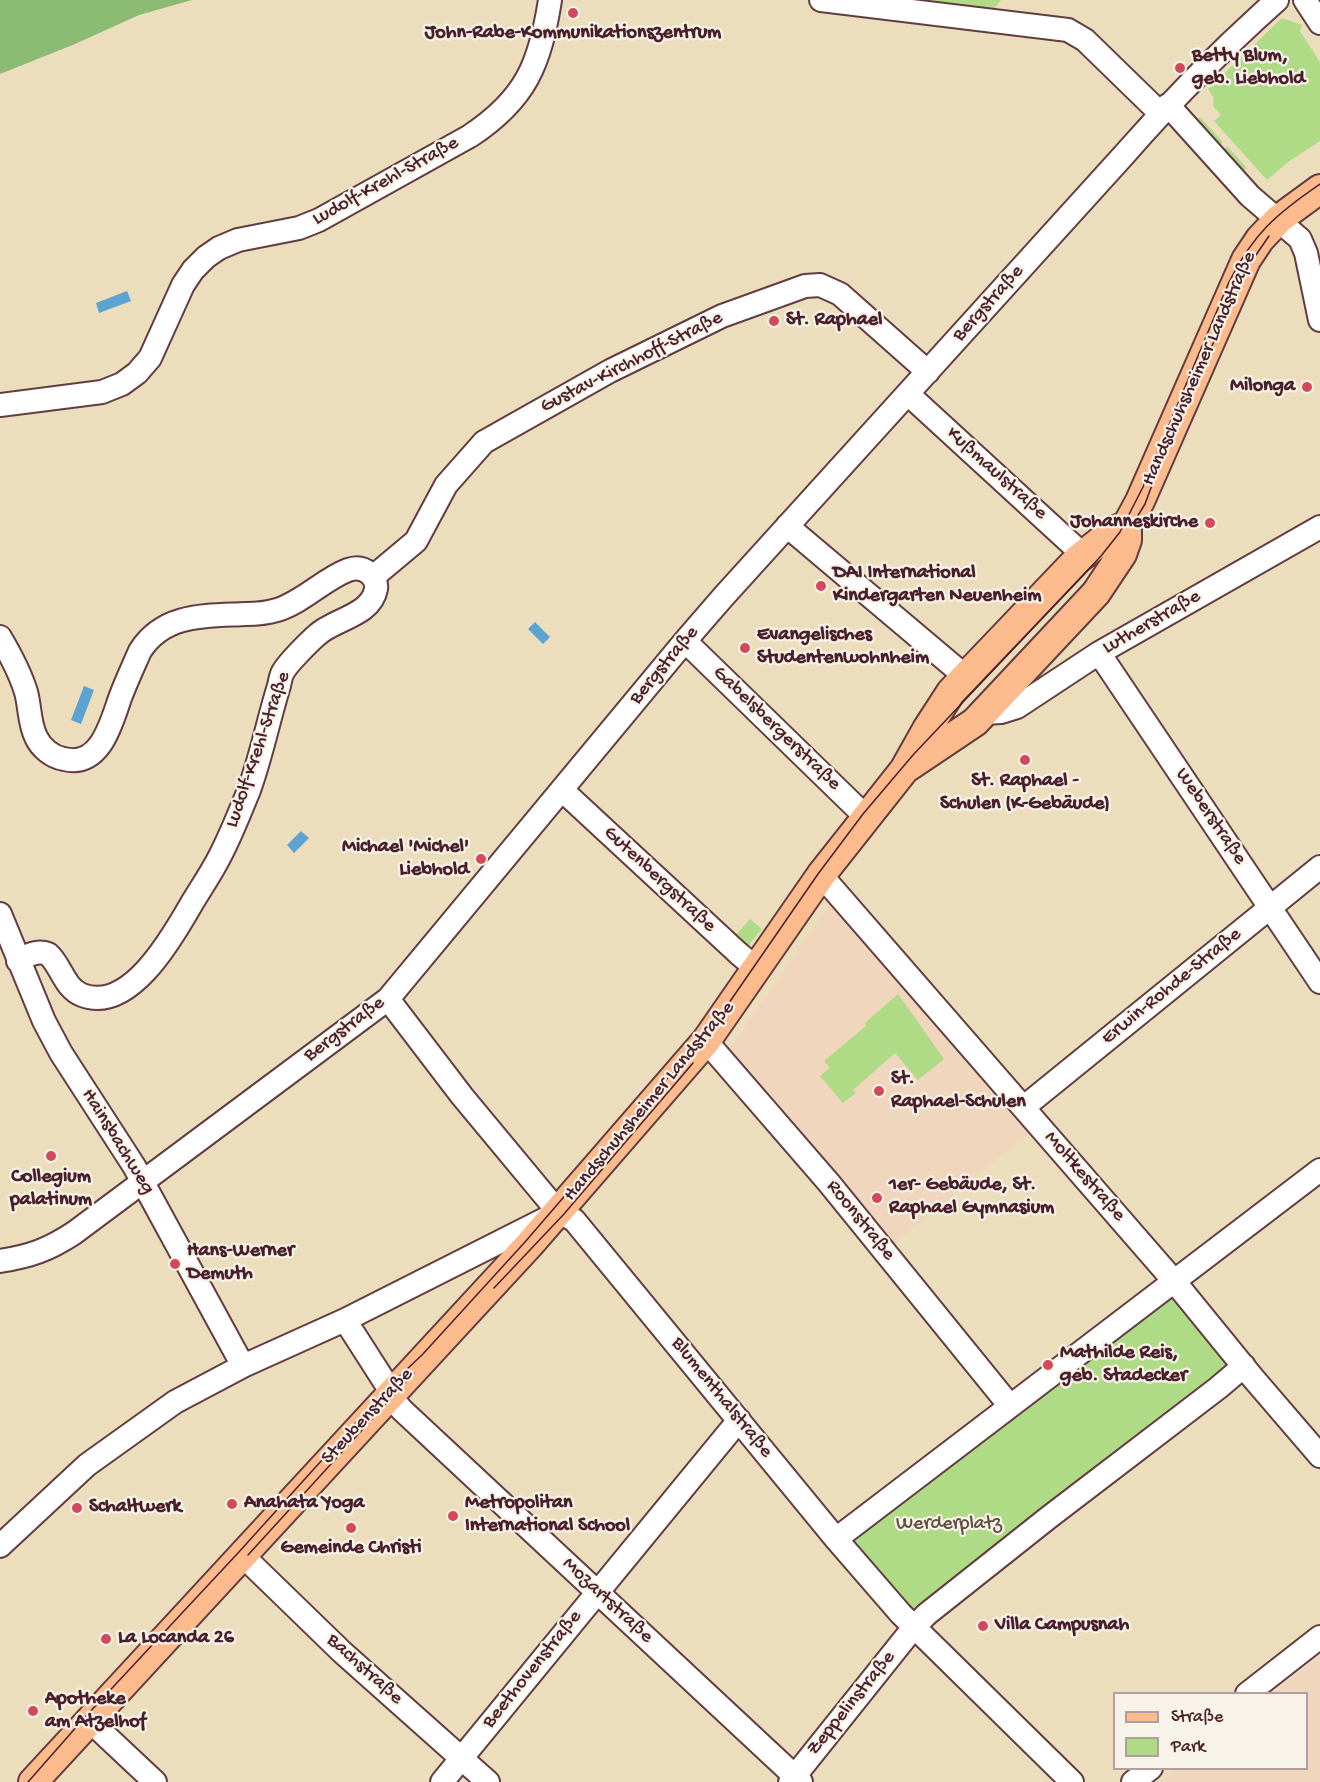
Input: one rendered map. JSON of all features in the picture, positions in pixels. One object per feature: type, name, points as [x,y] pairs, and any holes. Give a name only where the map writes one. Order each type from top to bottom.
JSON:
[{"type":"main road","name":"Handschuhsheimer Landstraße","points":[[904,770],[967,729],[1096,593],[1122,554],[1127,540],[1127,525],[1140,501],[1241,269],[1260,239],[1279,219],[1320,189]]},
{"type":"main road","name":"Handschuhsheimer Landstraße","points":[[558,1212],[706,1041],[821,875],[904,770],[946,698],[1085,553],[1112,532],[1127,525]]},
{"type":"main road","name":"Steubenstraße","points":[[33,1782],[558,1212]]},
{"type":"street","name":"Ludolf-Krehl-Straße","points":[[0,405],[102,392],[122,384],[138,373],[150,358],[188,278],[212,252],[238,240],[299,228],[319,220],[470,136],[490,122],[511,101],[532,71],[543,38],[550,0]]},
{"type":"street","points":[[821,0],[1068,30],[1085,40],[1164,109],[1250,196],[1300,239],[1320,320]]},
{"type":"street","name":"Bergstraße","points":[[0,1261],[52,1247],[74,1233],[142,1180],[388,999],[685,641],[787,525],[1164,109],[1241,32],[1277,0]]},
{"type":"street","points":[[1305,0],[1320,23]]},
{"type":"street","name":"Gustav-Kirchhoff-Straße","points":[[373,577],[416,541],[446,485],[484,442],[610,371],[732,312],[805,286],[827,287],[840,294],[928,372]]},
{"type":"street","name":"Kußmaulstraße","points":[[908,394],[1078,550],[1085,553]]},
{"type":"street","points":[[787,525],[966,677]]},
{"type":"street","name":"Lutherstraße","points":[[984,712],[1001,712],[1017,707],[1099,653],[1320,527]]},
{"type":"street","points":[[0,637],[21,677],[29,704],[33,730],[38,741],[50,754],[65,760],[73,760],[90,755],[103,741],[140,651],[148,640],[164,627],[189,618],[273,611],[294,602],[354,568],[363,569],[373,577]]},
{"type":"street","name":"Ludolf-Krehl-Straße","points":[[18,961],[39,952],[48,954],[73,989],[81,995],[99,998],[108,997],[124,989],[150,966],[167,944],[220,856],[249,788],[283,671],[318,634],[368,604],[376,588],[373,577]]},
{"type":"street","name":"Gabelsbergerstraße","points":[[685,641],[866,817]]},
{"type":"street","name":"Weberstraße","points":[[1099,653],[1320,982]]},
{"type":"street","name":"Gutenbergstraße","points":[[562,790],[757,969]]},
{"type":"street","name":"Erwin-Rohde-Straße","points":[[1024,1107],[1320,867]]},
{"type":"street","name":"Moltkestraße","points":[[821,875],[1174,1281],[1320,1456]]},
{"type":"street","name":"Hainsbachweg","points":[[0,914],[44,1021],[61,1053],[142,1180],[243,1366]]},
{"type":"street","name":"Blumenthalstraße","points":[[388,999],[462,1096],[558,1212],[574,1220],[836,1539],[914,1627],[1072,1782]]},
{"type":"street","name":"Roonstraße","points":[[706,1041],[829,1182],[1010,1406]]},
{"type":"street","points":[[836,1539],[1320,1170]]},
{"type":"street","name":"Handschuhsheimer Landstraße","points":[[0,1546],[87,1465],[175,1402],[243,1366],[345,1320],[558,1212]]},
{"type":"street","points":[[345,1320],[380,1373],[389,1395]]},
{"type":"street","points":[[914,1627],[927,1614],[1048,1518],[1244,1366]]},
{"type":"street","name":"Mozartstraße","points":[[389,1395],[402,1410],[795,1780]]},
{"type":"street","name":"Beethovenstraße","points":[[442,1782],[739,1420]]},
{"type":"street","name":"Bachstraße","points":[[242,1555],[342,1652],[488,1782]]},
{"type":"street","name":"Zeppelinstraße","points":[[795,1780],[914,1627]]},
{"type":"street","points":[[1250,1692],[1320,1637]]},
{"type":"street","points":[[89,1720],[155,1782]]},
{"type":"street","points":[[1133,1782],[1148,1770]]},
{"type":"shaded area","name":"St. Raphael-Schulen","points":[[832,901],[1030,1132],[891,1246],[729,1050]]},
{"type":"shaded area","points":[[1320,1656],[1320,1782],[1159,1782],[1175,1770],[1308,1770],[1308,1692],[1275,1692]]},
{"type":"green space","points":[[0,0],[192,0],[139,15],[0,74]]},
{"type":"green space","points":[[810,0],[1001,0],[990,14]]},
{"type":"green space","points":[[1282,18],[1302,25],[1300,31],[1320,62],[1320,141],[1288,162],[1267,180],[1214,121],[1221,115],[1213,106],[1214,98],[1208,89]]},
{"type":"green space","points":[[1200,117],[1223,142],[1219,145],[1197,120]]},
{"type":"green space","points":[[1227,146],[1247,168],[1243,171],[1224,150]]},
{"type":"green space","points":[[750,919],[762,929],[747,947],[735,936]]},
{"type":"green space","points":[[898,994],[944,1059],[918,1080],[895,1053],[853,1090],[856,1093],[843,1103],[820,1076],[830,1068],[824,1061],[866,1026],[865,1023]]},
{"type":"green space","name":"Werderplatz","points":[[1175,1291],[1235,1364],[912,1618],[846,1543]]},
{"type":"water","points":[[127,291],[131,301],[99,313],[96,303]]},
{"type":"water","points":[[535,622],[550,637],[543,644],[528,629]]},
{"type":"water","points":[[84,686],[94,690],[81,724],[71,720]]},
{"type":"water","points":[[301,831],[309,838],[294,853],[287,845]]},
{"type":"tram line","points":[[28,1782],[388,1387],[422,1355],[525,1242],[650,1097],[704,1039],[818,874],[863,814],[913,755],[1101,556],[1120,532],[1143,487],[1238,265],[1267,226],[1320,184]]},
{"type":"tram line","points":[[1203,366],[1247,268],[1269,236]]},
{"type":"tram line","points":[[1134,522],[1145,504],[1152,485]]},
{"type":"tram line","points":[[494,1288],[564,1214],[693,1063]]},
{"type":"tram line","points":[[248,1555],[414,1373]]},
{"type":"place","name":"John-Rabe-Kommunikationszentrum","points":[[573,13]]},
{"type":"place","name":"Betty Blum, geb. Liebhold","points":[[1180,68]]},
{"type":"place","name":"St. Raphael","points":[[774,321]]},
{"type":"place","name":"Milonga","points":[[1307,387]]},
{"type":"place","name":"Johanneskirche","points":[[1210,523]]},
{"type":"place","name":"DAI International Kindergarten Neuenheim","points":[[821,586]]},
{"type":"place","name":"Evangelisches Studentenwohnheim","points":[[745,648]]},
{"type":"place","name":"St. Raphael - Schulen (K-Gebäude)","points":[[1025,760]]},
{"type":"place","name":"Michael 'Michel' Liebhold","points":[[481,859]]},
{"type":"place","name":"St. Raphael-Schulen","points":[[879,1091]]},
{"type":"place","name":"Collegium palatinum","points":[[51,1156]]},
{"type":"place","name":"1er- Gebäude, St. Raphael Gymnasium","points":[[877,1198]]},
{"type":"place","name":"Hans-Werner Demuth","points":[[175,1264]]},
{"type":"place","name":"Mathilde Reis, geb. Stadecker","points":[[1048,1365]]},
{"type":"place","name":"Anahata Yoga","points":[[232,1504]]},
{"type":"place","name":"Schaltwerk","points":[[77,1508]]},
{"type":"place","name":"Metropolitan International School","points":[[453,1516]]},
{"type":"place","name":"Gemeinde Christi","points":[[351,1528]]},
{"type":"place","name":"Villa Campusnah","points":[[983,1626]]},
{"type":"place","name":"La Locanda 26","points":[[106,1639]]},
{"type":"place","name":"Apotheke am Atzelhof","points":[[33,1711]]}]
